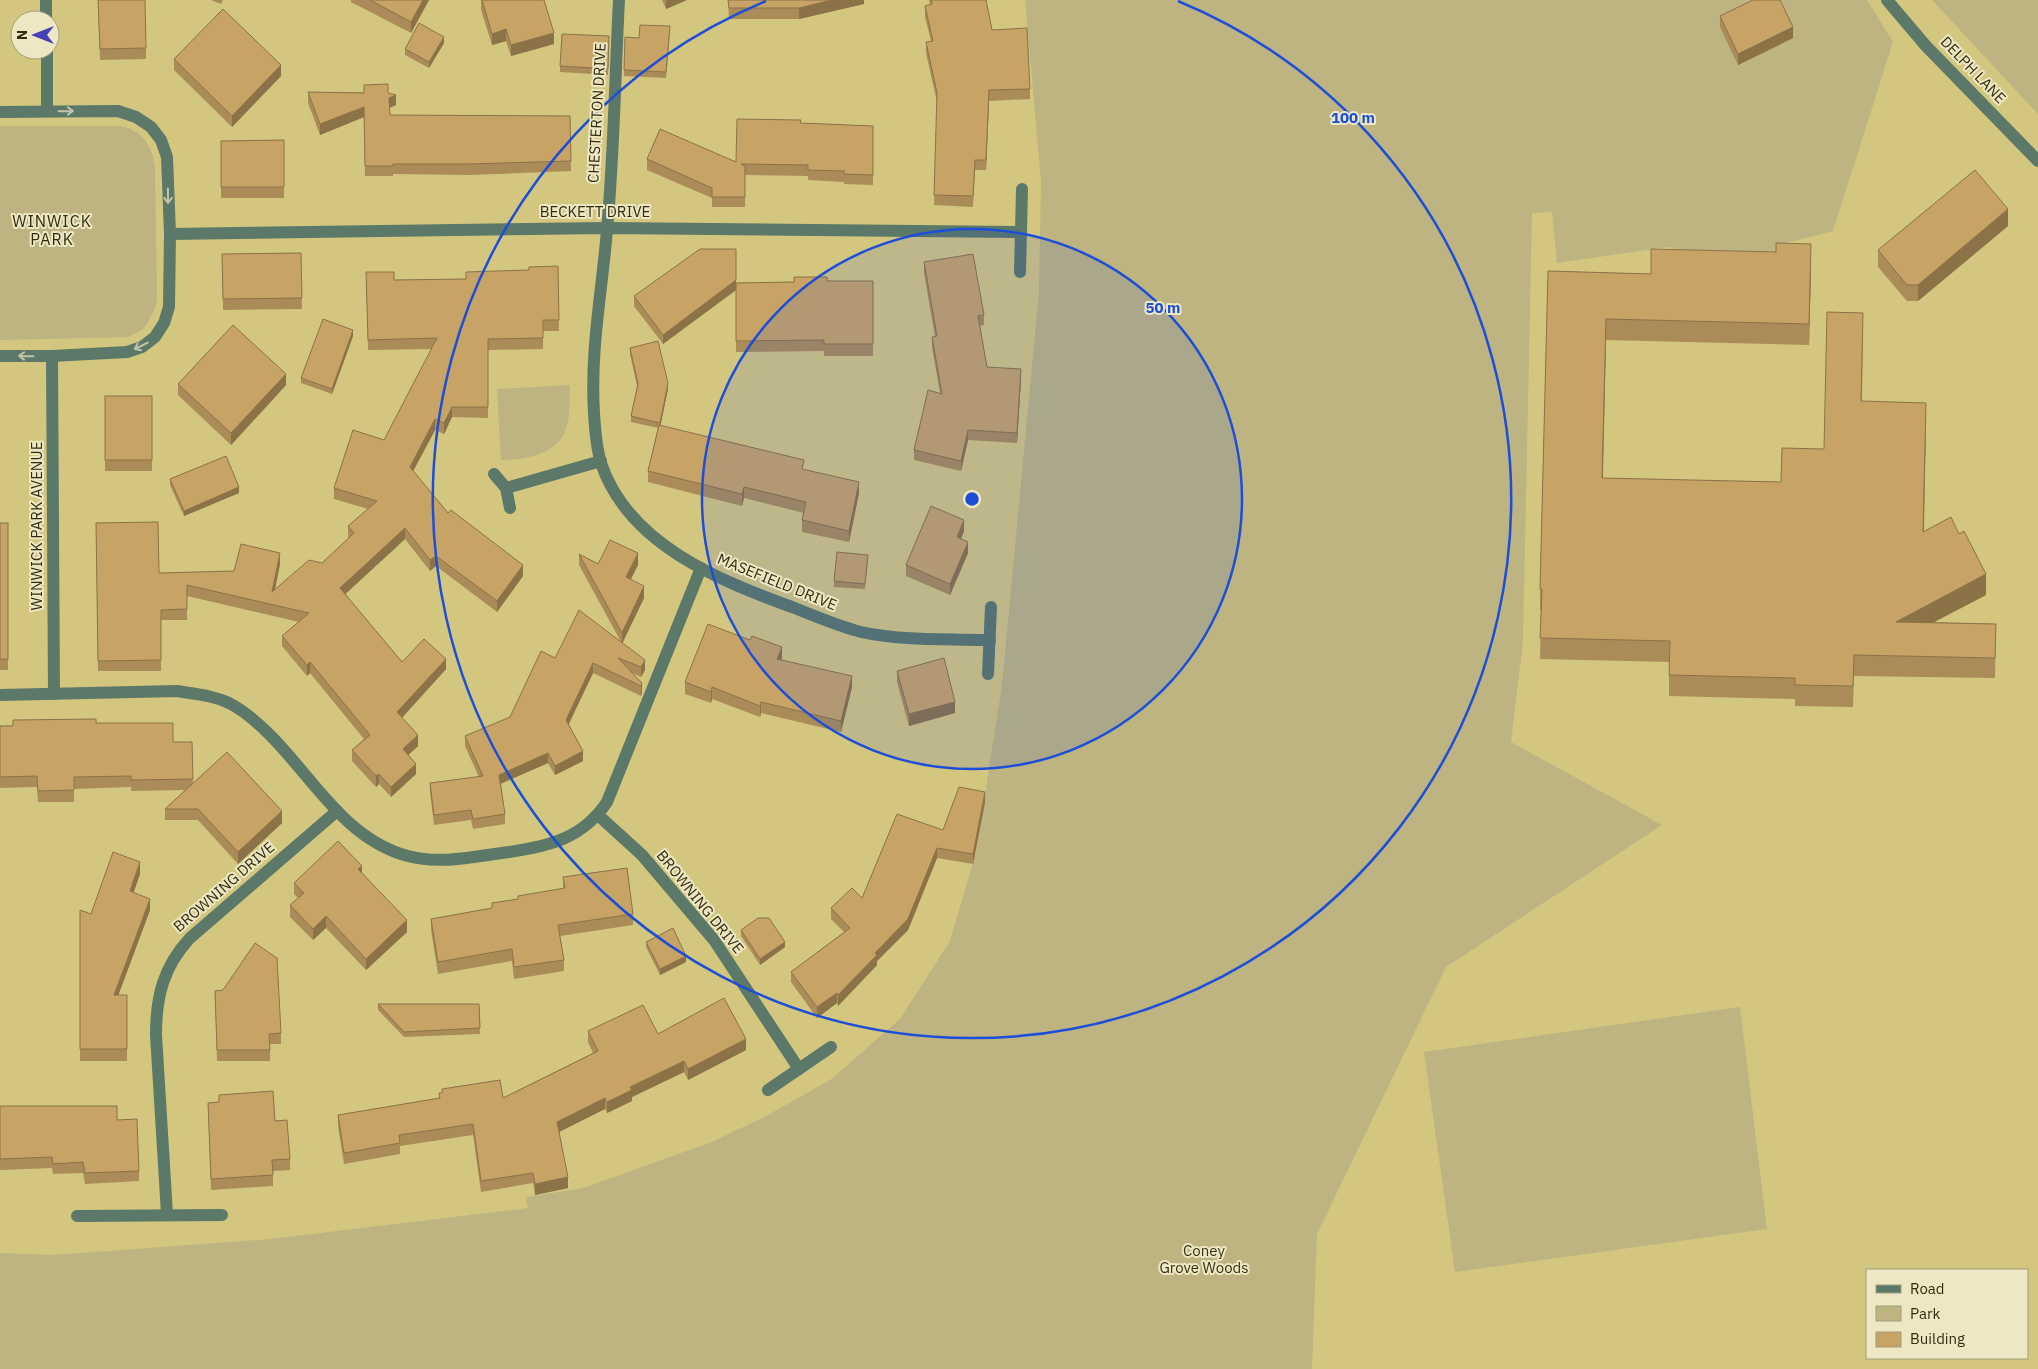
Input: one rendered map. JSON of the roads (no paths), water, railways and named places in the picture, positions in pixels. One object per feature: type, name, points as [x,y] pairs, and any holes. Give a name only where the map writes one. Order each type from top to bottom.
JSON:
[{"type":"street","name":"CHESTERTON DRIVE","points":[[607,228],[619,0]]},
{"type":"street","name":"DELPH LANE","points":[[1887,0],[1926,46],[2038,161]]},
{"type":"street","points":[[47,60],[48,111]]},
{"type":"street","points":[[0,112],[118,111],[136,117],[151,127],[162,140],[168,157],[170,234],[169,307],[164,324],[156,337],[142,347],[127,352],[52,356],[0,356]]},
{"type":"street","points":[[1020,272],[1022,189]]},
{"type":"street","name":"BECKETT DRIVE","points":[[170,234],[607,228],[1021,232]]},
{"type":"street","name":"MASEFIELD DRIVE","points":[[607,228],[594,364],[595,432],[601,461],[610,486],[625,509],[645,530],[666,547],[701,568],[766,598],[862,632],[902,637],[990,640]]},
{"type":"street","name":"WINWICK PARK AVENUE","points":[[52,356],[54,694]]},
{"type":"street","points":[[506,488],[601,461]]},
{"type":"street","points":[[494,474],[506,488],[510,508]]},
{"type":"street","points":[[0,695],[177,691],[206,695],[229,703],[253,718],[284,749],[337,810],[373,842],[392,851],[419,858],[449,860],[544,845],[582,830],[598,815],[613,789],[701,568]]},
{"type":"street","points":[[988,674],[991,607]]},
{"type":"street","name":"BROWNING DRIVE","points":[[167,1214],[156,1035],[156,1009],[166,975],[177,952],[190,938],[337,810]]},
{"type":"street","name":"BROWNING DRIVE","points":[[598,815],[642,855],[714,940],[799,1069]]},
{"type":"street","points":[[768,1090],[830,1047]]},
{"type":"street","points":[[77,1216],[222,1215]]},
{"type":"district","name":"WINWICK PARK","points":[[52,230]]},
{"type":"park label","name":"Coney Grove Woods","points":[[1204,1260]]}]
